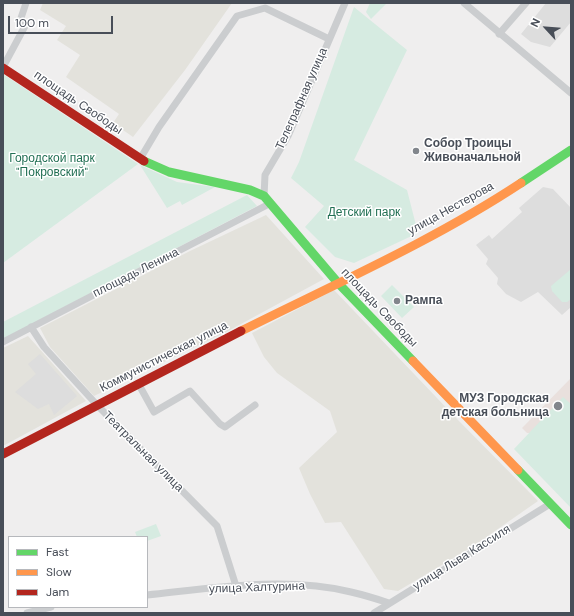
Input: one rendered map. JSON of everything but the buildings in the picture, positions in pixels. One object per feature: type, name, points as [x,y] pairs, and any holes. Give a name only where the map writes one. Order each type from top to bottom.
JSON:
[{"type":"main road","name":"площадь Свободы","points":[[3,67],[140,159],[169,172],[250,190],[266,200],[338,282],[571,525]]},
{"type":"main road","name":"улица Нестерова","points":[[338,282],[428,237],[490,203],[571,150]]},
{"type":"main road","name":"Коммунистическая улица","points":[[3,454],[138,383],[338,282]]},
{"type":"street","points":[[3,67],[26,26],[20,20],[26,3]]},
{"type":"street","name":"Телеграфная улица","points":[[266,200],[265,175],[288,136],[345,3]]},
{"type":"street","points":[[464,3],[499,34],[571,92]]},
{"type":"street","points":[[499,34],[526,3]]},
{"type":"street","points":[[140,159],[159,126],[237,16],[265,8],[329,39]]},
{"type":"street","name":"площадь Ленина","points":[[3,342],[266,200]]},
{"type":"street","name":"Театральная улица","points":[[31,327],[44,347],[96,405],[217,526],[236,586]]},
{"type":"street","points":[[138,383],[154,412],[190,391],[220,424],[225,427],[255,405]]},
{"type":"street","name":"улица Льва Кассиля","points":[[374,613],[550,504]]},
{"type":"street","name":"улица Халтурина","points":[[148,595],[236,586],[300,585],[351,591],[389,603]]},
{"type":"street","points":[[27,613],[47,608]]},
{"type":"shaded area","points":[[43,3],[232,3],[185,70],[133,137],[113,123],[119,114],[66,77],[80,55],[57,40],[66,26],[40,10]]},
{"type":"shaded area","points":[[546,3],[571,3],[571,22],[550,47],[531,42],[521,34]]},
{"type":"shaded area","points":[[543,187],[553,189],[571,208],[571,307],[562,315],[538,292],[521,302],[506,294],[497,284],[498,278],[486,264],[488,259],[476,245],[489,235],[492,239],[522,212],[519,208]]},
{"type":"shaded area","points":[[266,215],[324,279],[228,331],[94,396],[50,347],[40,328],[190,251]]},
{"type":"shaded area","points":[[334,290],[457,419],[538,501],[472,547],[398,591],[384,589],[341,522],[325,523],[299,468],[337,432],[330,411],[277,373],[264,357],[252,333]]},
{"type":"shaded area","points":[[28,336],[86,401],[3,446],[3,348]]},
{"type":"shaded area","points":[[40,354],[77,396],[54,415],[49,404],[38,409],[15,392],[36,374],[28,364]]},
{"type":"shaded area","name":"МУЗ Городская детская больница","points":[[571,378],[571,435],[527,433],[522,428]]},
{"type":"green space","points":[[370,3],[387,3],[371,19],[366,12]]},
{"type":"green space","name":"Детский парк","points":[[354,7],[407,50],[354,160],[407,190],[418,233],[354,263],[335,257],[305,227],[324,206],[291,178],[299,162]]},
{"type":"green space","name":"Городской парк \"Покровский\"","points":[[3,74],[138,164],[3,263]]},
{"type":"green space","points":[[140,165],[177,182],[215,187],[182,205],[180,201],[167,208]]},
{"type":"green space","points":[[247,195],[257,206],[3,339],[3,322]]},
{"type":"green space","points":[[571,269],[571,299],[567,302],[562,302],[552,291],[551,286]]},
{"type":"green space","name":"Рампа","points":[[392,285],[414,307],[402,318],[381,296]]},
{"type":"green space","points":[[563,397],[571,404],[571,508],[514,449]]},
{"type":"green space","points":[[156,524],[161,536],[148,541],[148,536],[137,536],[135,532]]},
{"type":"traffic: fast","points":[[521,183],[571,150]]},
{"type":"traffic: fast","points":[[144,161],[169,172],[250,190],[264,196],[338,283],[413,361]]},
{"type":"traffic: fast","points":[[518,470],[571,525]]},
{"type":"traffic: slow","points":[[241,331],[419,243],[488,204],[521,183]]},
{"type":"traffic: slow","points":[[413,361],[518,470]]},
{"type":"traffic: jam","points":[[3,68],[144,161]]},
{"type":"traffic: jam","points":[[3,454],[241,331]]},
{"type":"place","name":"Собор Троицы Живоначальной","points":[[416,151]]},
{"type":"place","name":"Рампа","points":[[397,301]]},
{"type":"place","name":"МУЗ Городская детская больница","points":[[558,406]]}]
